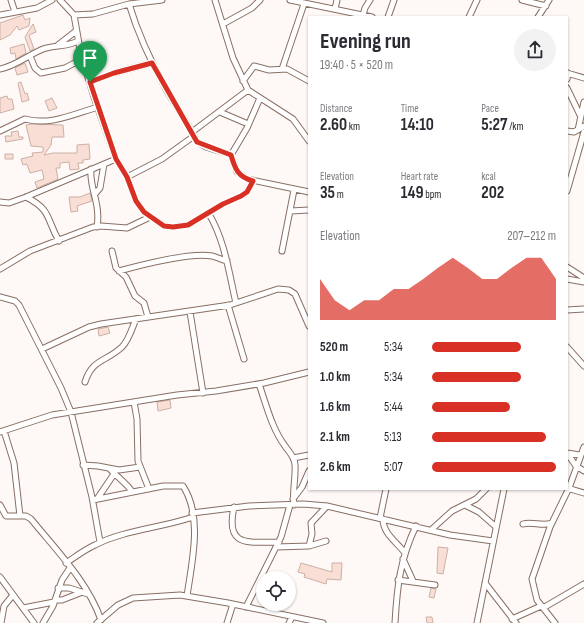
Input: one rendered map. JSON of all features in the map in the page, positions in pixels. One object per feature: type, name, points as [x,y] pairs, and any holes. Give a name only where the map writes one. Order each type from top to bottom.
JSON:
[{"type":"street","points":[[11,0],[15,12]]},
{"type":"street","points":[[0,15],[37,8],[52,0]]},
{"type":"street","points":[[60,0],[74,15],[82,59],[116,159],[127,177],[136,201],[150,217],[164,226],[173,227],[188,225],[209,214],[223,204],[247,192],[253,181]]},
{"type":"street","points":[[74,15],[106,12],[128,3],[162,0]]},
{"type":"street","points":[[215,0],[243,82],[248,90],[297,123],[308,140]]},
{"type":"street","points":[[223,24],[252,8],[260,0]]},
{"type":"street","points":[[290,0],[368,16]]},
{"type":"street","points":[[335,9],[337,0]]},
{"type":"street","points":[[363,15],[370,0]]},
{"type":"street","points":[[388,16],[394,0]]},
{"type":"street","points":[[469,16],[477,0]]},
{"type":"street","points":[[522,0],[546,6]]},
{"type":"street","points":[[539,16],[549,0]]},
{"type":"street","points":[[128,3],[135,26],[152,63],[197,142],[206,147],[231,155]]},
{"type":"street","points":[[282,69],[304,4]]},
{"type":"street","points":[[56,46],[76,31]]},
{"type":"street","points":[[0,69],[8,68],[44,49],[68,45],[78,41]]},
{"type":"street","points":[[30,56],[35,68],[41,73],[65,68],[82,59]]},
{"type":"street","points":[[90,82],[114,73],[152,63]]},
{"type":"street","points":[[243,82],[254,66],[269,70],[282,69],[299,74],[308,80]]},
{"type":"street","points":[[568,73],[584,78]]},
{"type":"street","points":[[127,177],[162,159],[248,90]]},
{"type":"street","points":[[568,90],[580,115]]},
{"type":"street","points":[[260,98],[231,155],[237,172],[242,177],[253,181],[308,192]]},
{"type":"street","points":[[578,130],[584,102]]},
{"type":"street","points":[[0,131],[26,119],[37,122],[49,121],[98,107]]},
{"type":"street","points":[[220,112],[248,124]]},
{"type":"street","points":[[568,131],[578,130],[584,126]]},
{"type":"street","points":[[568,188],[584,132]]},
{"type":"street","points":[[0,202],[9,202],[26,197],[116,159]]},
{"type":"street","points":[[95,194],[100,188],[104,164]]},
{"type":"street","points":[[91,169],[91,178],[98,210],[97,227]]},
{"type":"street","points":[[282,252],[294,190]]},
{"type":"street","points":[[36,193],[59,240]]},
{"type":"street","points":[[26,197],[42,207]]},
{"type":"street","points":[[291,210],[308,210]]},
{"type":"street","points":[[209,214],[218,228],[236,303]]},
{"type":"street","points":[[0,269],[30,251],[59,240],[97,227],[127,228],[150,217]]},
{"type":"street","points":[[112,251],[114,263],[119,271],[126,277],[135,296],[144,303],[148,318]]},
{"type":"street","points":[[119,271],[173,259],[195,256],[211,256],[227,262]]},
{"type":"street","points":[[568,268],[584,278]]},
{"type":"street","points":[[568,278],[584,282]]},
{"type":"street","points":[[42,349],[89,327],[228,305],[278,289],[289,290],[295,294],[308,324]]},
{"type":"street","points":[[0,297],[15,301],[19,305],[42,349],[71,412],[83,465],[95,500],[100,542]]},
{"type":"street","points":[[228,305],[244,359]]},
{"type":"street","points":[[568,310],[584,309]]},
{"type":"street","points":[[190,312],[203,392]]},
{"type":"street","points":[[85,382],[92,367],[122,346],[136,319]]},
{"type":"street","points":[[568,348],[584,366]]},
{"type":"street","points":[[20,516],[14,463],[2,432],[52,415],[259,384],[308,372]]},
{"type":"street","points":[[246,607],[277,544],[292,505],[295,464],[294,458],[283,443],[275,427],[259,384]]},
{"type":"street","points":[[134,402],[140,467],[148,488]]},
{"type":"street","points":[[584,447],[568,488],[584,493]]},
{"type":"street","points":[[568,453],[580,455]]},
{"type":"street","points":[[568,454],[576,466],[584,471]]},
{"type":"street","points":[[294,458],[308,455]]},
{"type":"street","points":[[83,465],[119,470],[140,467]]},
{"type":"street","points":[[110,469],[130,487],[132,492]]},
{"type":"street","points":[[95,500],[114,474]]},
{"type":"street","points":[[293,498],[302,487],[308,474]]},
{"type":"street","points":[[95,500],[148,488],[182,486],[192,504],[193,550],[187,596]]},
{"type":"street","points":[[386,490],[382,519],[383,525],[388,534],[395,540],[404,556],[413,581]]},
{"type":"street","points":[[431,530],[452,511],[476,499],[485,490]]},
{"type":"street","points":[[477,623],[504,490]]},
{"type":"street","points":[[555,623],[537,600],[532,578],[552,523],[567,490]]},
{"type":"street","points":[[0,505],[6,516],[20,516],[31,519],[88,594],[97,610],[99,621],[118,605],[133,598],[187,596],[323,623]]},
{"type":"street","points":[[43,623],[55,601],[58,588],[68,566],[83,551],[100,542],[142,530],[166,526],[192,515],[234,507],[292,505],[327,506],[462,537],[493,540]]},
{"type":"street","points":[[465,505],[479,512],[496,527]]},
{"type":"street","points":[[308,546],[312,534],[311,523],[327,506]]},
{"type":"street","points":[[234,507],[231,522],[232,530],[237,537],[243,541],[308,546],[326,541]]},
{"type":"street","points":[[523,524],[532,522],[543,525],[552,523]]},
{"type":"street","points":[[395,623],[398,580],[404,556],[416,526]]},
{"type":"street","points":[[0,577],[34,623]]},
{"type":"street","points":[[398,580],[435,584]]},
{"type":"street","points":[[485,583],[516,623]]},
{"type":"street","points":[[512,619],[542,607],[584,584]]},
{"type":"street","points":[[58,588],[69,588],[80,593],[88,594]]},
{"type":"street","points":[[23,608],[62,600],[80,593]]},
{"type":"street","points":[[1,623],[4,606],[13,595]]},
{"type":"street","points":[[227,623],[233,604]]},
{"type":"street","points":[[289,623],[292,617]]},
{"type":"building","points":[[23,15],[25,20],[30,18],[29,26],[19,30],[17,26],[10,35],[0,40],[0,23]]},
{"type":"building","points":[[33,24],[36,32],[29,35],[34,49],[30,51],[25,37]]},
{"type":"building","points":[[24,44],[26,53],[16,59],[15,53],[11,54],[10,48]]},
{"type":"building","points":[[25,63],[28,72],[17,75],[15,68]]},
{"type":"building","points":[[21,82],[25,94],[27,93],[29,100],[22,102],[18,83]]},
{"type":"building","points":[[7,96],[8,99],[12,99],[14,109],[0,113],[0,98]]},
{"type":"building","points":[[52,98],[57,108],[49,111],[45,101]]},
{"type":"building","points":[[26,125],[63,125],[64,137],[52,137],[51,145],[44,155],[53,153],[77,153],[77,145],[89,144],[90,159],[83,160],[83,163],[78,163],[79,169],[70,170],[69,162],[60,163],[60,168],[56,168],[58,179],[37,188],[35,182],[44,179],[42,170],[30,173],[27,164],[23,165],[21,159],[33,156],[32,153],[43,152],[43,147],[31,146]]},
{"type":"building","points":[[18,131],[19,137],[23,137],[23,139],[6,142],[5,136],[12,136],[11,132]]},
{"type":"building","points":[[5,154],[13,154],[13,159],[5,159]]},
{"type":"building","points":[[90,193],[92,201],[77,206],[78,211],[71,212],[69,197],[80,197]]},
{"type":"building","points":[[108,327],[110,333],[99,336],[98,329]]},
{"type":"building","points":[[170,400],[171,408],[158,411],[157,402]]},
{"type":"building","points":[[438,547],[448,548],[443,574],[437,573]]},
{"type":"building","points":[[301,563],[332,572],[332,563],[342,563],[341,580],[327,579],[326,584],[304,577],[305,574],[298,572]]},
{"type":"building","points":[[431,588],[436,589],[434,598],[429,597]]},
{"type":"building","points":[[426,617],[432,617],[433,623],[427,623]]},
{"type":"route","points":[[152,63],[197,142],[206,147],[231,155],[237,172],[242,177],[253,181],[247,192],[223,204],[209,214],[188,225],[173,227],[164,226],[150,217],[144,212],[136,201],[132,194],[127,177],[116,159],[94,98],[90,82],[114,73],[152,63]]}]
